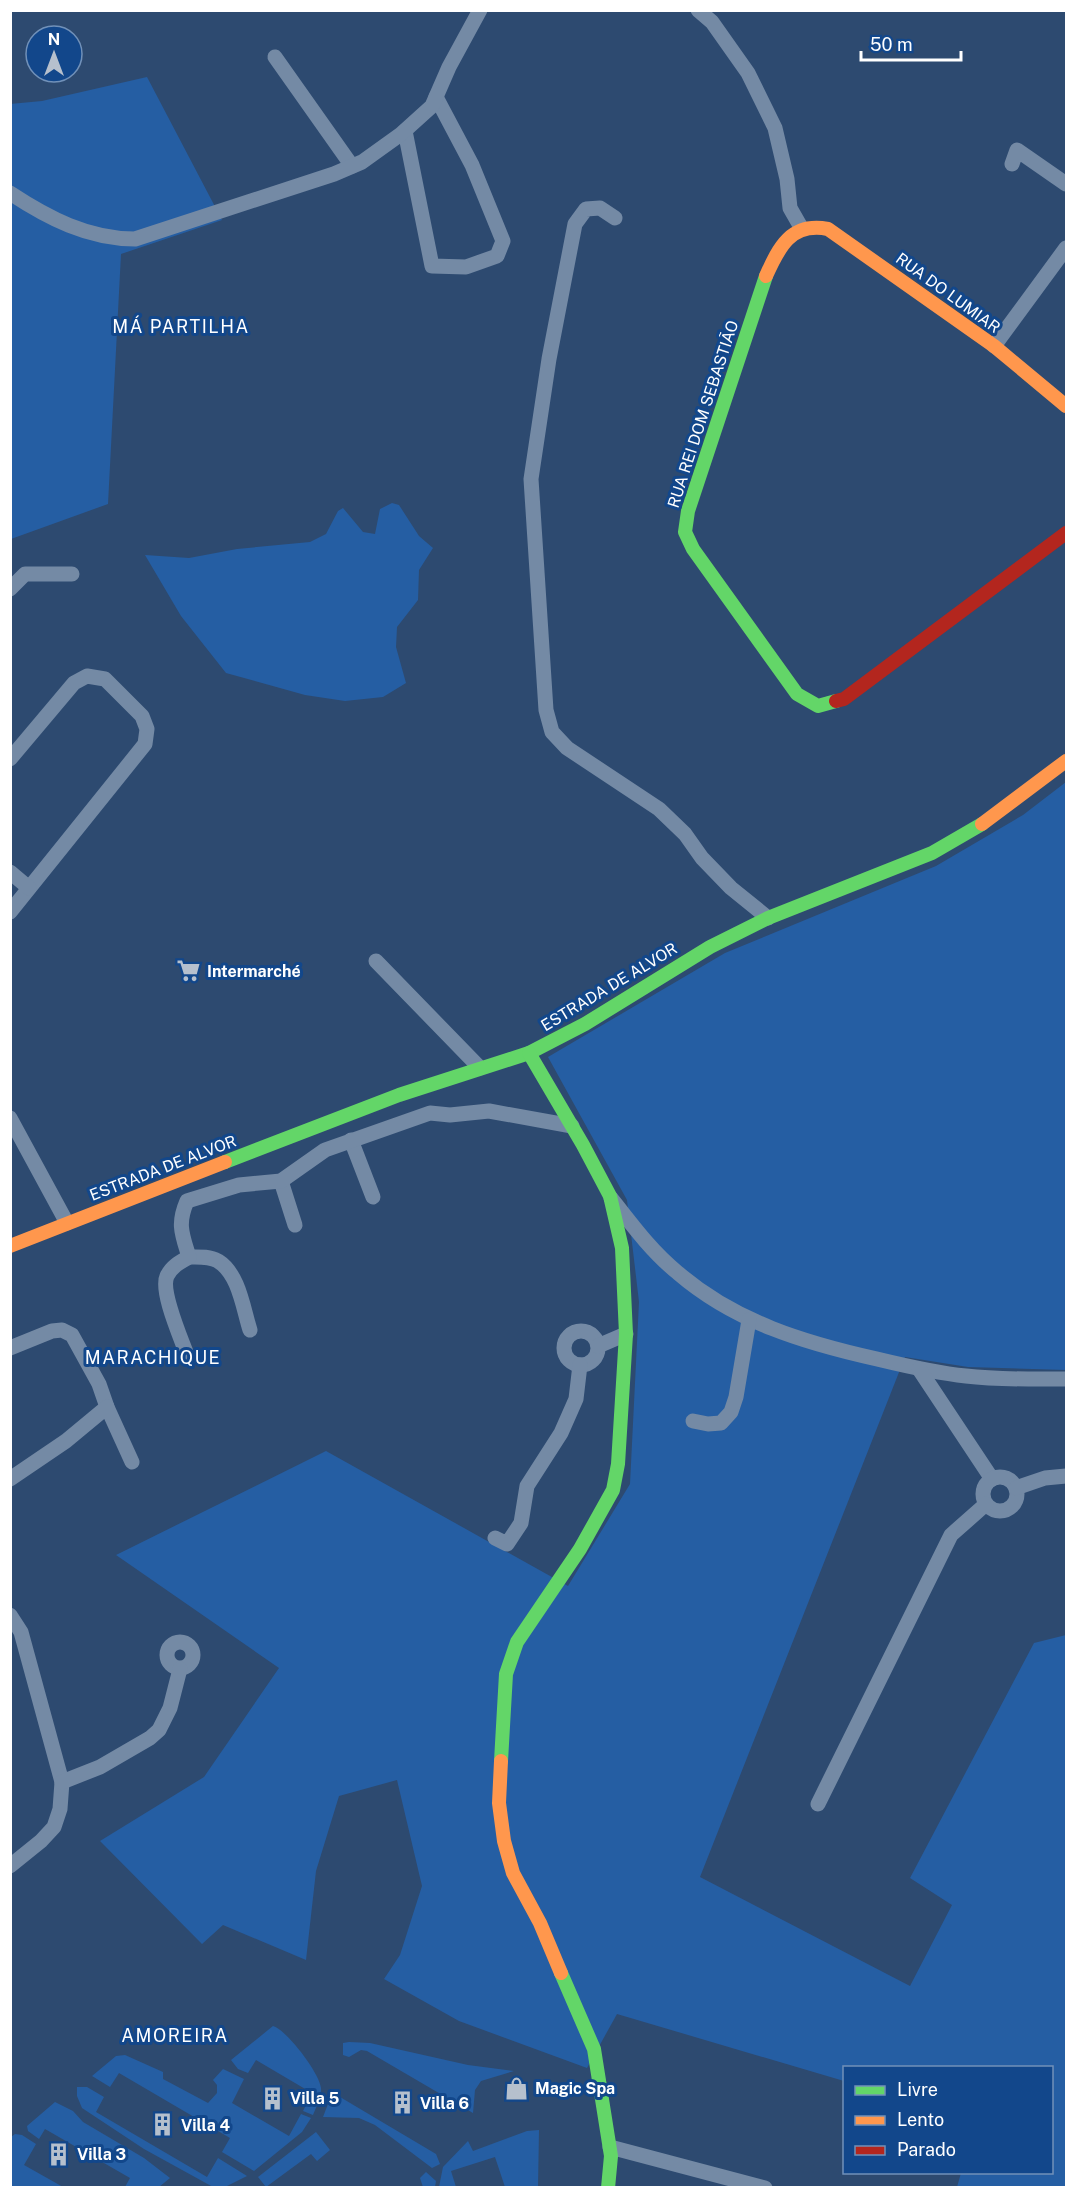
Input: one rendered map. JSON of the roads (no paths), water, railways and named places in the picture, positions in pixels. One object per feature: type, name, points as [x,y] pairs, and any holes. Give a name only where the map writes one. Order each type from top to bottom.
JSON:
[{"type":"street","points":[[10,193],[36,210],[82,232],[114,240],[135,240],[287,191],[352,166],[362,162],[405,131],[432,106],[449,67],[480,10]]},
{"type":"street","points":[[698,10],[712,22],[748,73],[775,128],[787,179],[790,208],[802,229]]},
{"type":"street","points":[[275,57],[352,166]]},
{"type":"street","points":[[405,131],[432,266],[466,267],[497,256],[503,241],[472,165],[436,97]]},
{"type":"street","points":[[1012,164],[1017,150],[1066,184]]},
{"type":"street","points":[[615,218],[600,208],[586,209],[575,224],[549,359],[531,479],[546,710],[552,732],[567,748],[659,810],[685,834],[702,858],[731,888],[768,918]]},
{"type":"street","name":"RUA DO LUMIAR","points":[[802,229],[812,226],[828,229],[994,346],[1066,405]]},
{"type":"street","name":"RUA REI DOM SEBASTIÃO","points":[[802,229],[794,233],[771,265],[758,297],[688,511],[686,532],[693,549],[708,572],[797,694],[818,706],[844,699],[1066,534]]},
{"type":"street","points":[[994,346],[1060,271],[1066,248]]},
{"type":"street","points":[[10,589],[25,574],[72,574]]},
{"type":"street","points":[[10,759],[74,682],[87,676],[105,679],[142,716],[147,729],[145,744],[10,912]]},
{"type":"street","name":"ESTRADA DE ALVOR","points":[[10,1246],[389,1099],[529,1053],[585,1024],[710,947],[768,918],[932,853],[974,830],[1066,761]]},
{"type":"street","points":[[10,872],[29,888]]},
{"type":"street","points":[[376,961],[480,1068]]},
{"type":"street","points":[[529,1053],[572,1126],[609,1196],[654,1252],[707,1296],[749,1320],[776,1332],[831,1349],[919,1369],[966,1376],[1066,1380]]},
{"type":"street","points":[[189,1257],[181,1234],[181,1216],[187,1201],[239,1185],[281,1181],[325,1150],[351,1140],[430,1113],[450,1115],[489,1111],[572,1126]]},
{"type":"street","points":[[10,1118],[67,1223]]},
{"type":"street","points":[[351,1140],[372,1197]]},
{"type":"street","points":[[281,1181],[295,1226]]},
{"type":"street","points":[[608,2187],[611,2156],[594,2049],[540,1923],[513,1873],[504,1841],[499,1803],[506,1674],[517,1642],[579,1549],[614,1490],[618,1464],[626,1334],[622,1248],[609,1196]]},
{"type":"street","points":[[186,1355],[168,1296],[166,1278],[175,1265],[189,1257],[205,1257],[218,1261],[232,1276],[250,1330]]},
{"type":"street","points":[[693,1421],[708,1424],[721,1423],[731,1412],[736,1397],[749,1320]]},
{"type":"street","points":[[10,1348],[52,1331],[62,1330],[72,1335],[99,1384],[132,1462]]},
{"type":"street","points":[[598,1346],[588,1332],[577,1331],[568,1336],[564,1346],[570,1362],[580,1365],[593,1359],[598,1346],[626,1334]]},
{"type":"street","points":[[495,1538],[507,1544],[521,1523],[526,1486],[561,1433],[576,1399],[580,1365]]},
{"type":"street","points":[[919,1369],[992,1479]]},
{"type":"street","points":[[10,1479],[66,1441],[107,1407]]},
{"type":"street","points":[[1016,1488],[1044,1478],[1066,1476]]},
{"type":"street","points":[[1006,1478],[1016,1488],[1016,1502],[1008,1509],[994,1510],[986,1504],[983,1490],[992,1479],[1006,1478]]},
{"type":"street","points":[[818,1804],[951,1535],[986,1504]]},
{"type":"street","points":[[10,1615],[21,1632],[62,1782],[60,1809],[54,1827],[41,1841],[10,1866]]},
{"type":"street","points":[[62,1782],[100,1767],[150,1738],[159,1730],[170,1708],[180,1668]]},
{"type":"street","points":[[609,2147],[765,2187]]},
{"type":"place","name":"Intermarché","points":[[189,971]]},
{"type":"place","name":"Magic Spa","points":[[517,2088]]},
{"type":"place","name":"Villa 5","points":[[272,2098]]},
{"type":"place","name":"Villa 6","points":[[402,2103]]},
{"type":"place","name":"Villa 4","points":[[163,2125]]},
{"type":"place","name":"Villa 3","points":[[59,2154]]},
{"type":"district","name":"MÁ PARTILHA","points":[[181,326]]},
{"type":"district","name":"MARACHIQUE","points":[[153,1357]]},
{"type":"district","name":"AMOREIRA","points":[[175,2035]]}]
